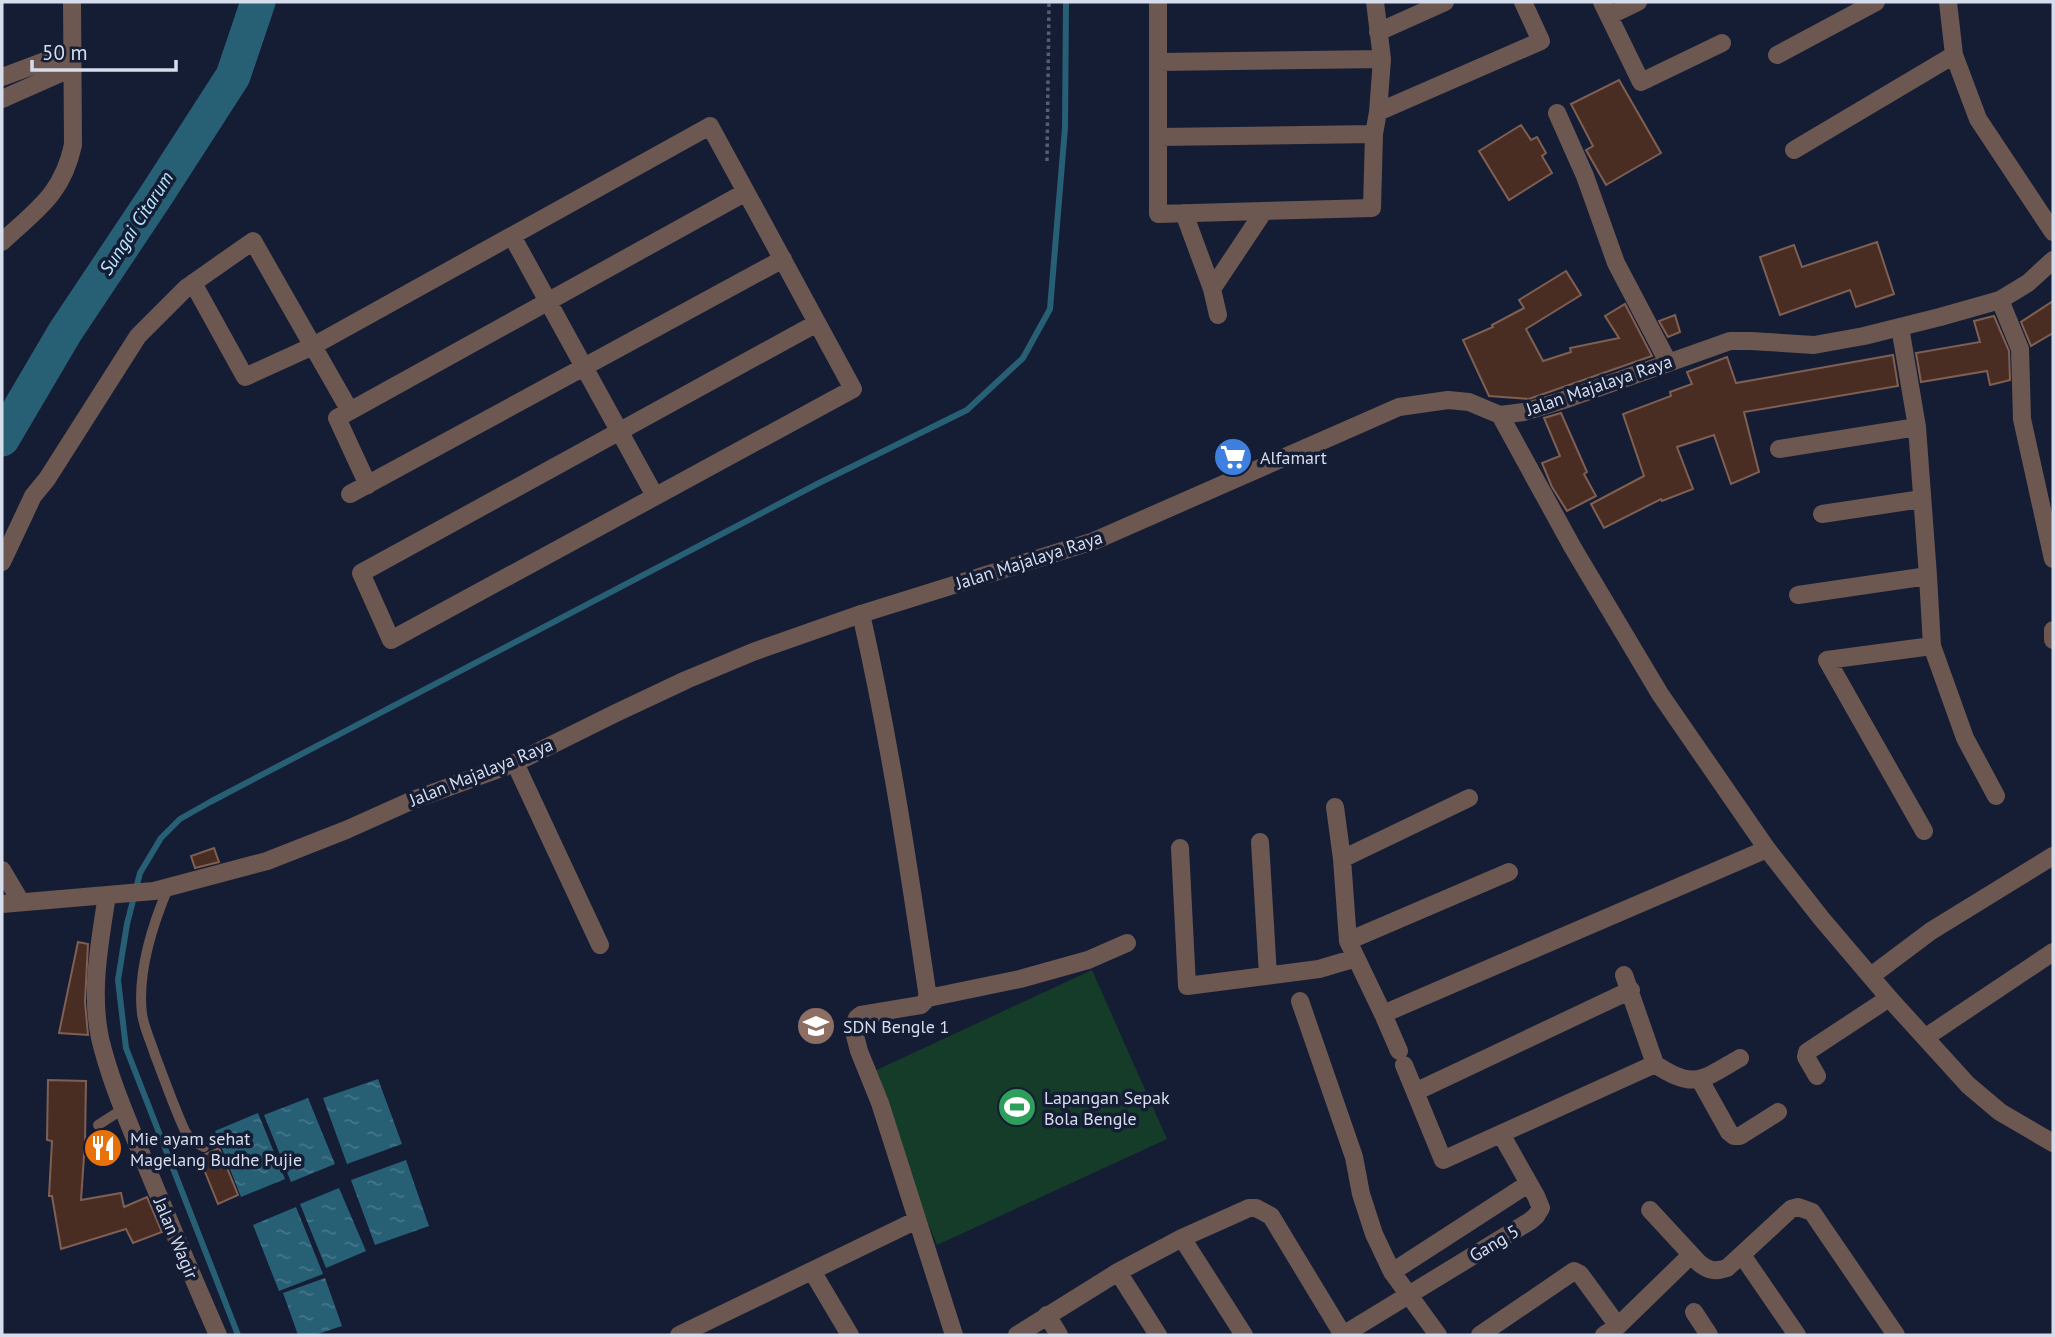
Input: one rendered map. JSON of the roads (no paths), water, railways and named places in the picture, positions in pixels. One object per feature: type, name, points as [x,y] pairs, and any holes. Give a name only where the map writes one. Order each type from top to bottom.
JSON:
[{"type":"street","points":[[2,242],[49,198],[61,183],[69,166],[73,145],[72,2]]},
{"type":"street","points":[[1158,2],[1158,214],[1372,208],[1374,134],[1381,58],[1375,2]]},
{"type":"street","points":[[1378,32],[1446,2]]},
{"type":"street","points":[[1378,112],[1541,41],[1523,2]]},
{"type":"street","points":[[1637,2],[1606,9],[1642,82],[1722,43]]},
{"type":"street","points":[[1777,55],[1877,2]]},
{"type":"street","points":[[1948,2],[1954,55],[1978,119],[2053,232]]},
{"type":"street","points":[[1794,150],[1954,55]]},
{"type":"street","points":[[1158,62],[1381,58]]},
{"type":"street","points":[[2,77],[72,60]]},
{"type":"street","points":[[2,99],[72,60]]},
{"type":"street","points":[[1557,113],[1585,176],[1616,263],[1668,362]]},
{"type":"street","points":[[193,283],[245,377],[313,346],[710,126],[853,389],[391,640],[362,573],[817,323]]},
{"type":"street","points":[[1158,137],[1374,134]]},
{"type":"street","points":[[368,485],[337,418],[746,192]]},
{"type":"street","points":[[1212,289],[1264,211]]},
{"type":"street","points":[[1184,213],[1212,289],[1218,315]]},
{"type":"street","points":[[512,236],[655,496]]},
{"type":"street","points":[[2,562],[33,496],[47,479],[138,336],[186,288],[253,241],[350,411]]},
{"type":"street","points":[[350,494],[783,259]]},
{"type":"street","name":"Jalan Majalaya Raya","points":[[2,904],[161,889],[267,861],[413,800],[515,763],[686,680],[753,652],[861,614],[1094,541],[1399,407],[1448,400],[1469,402],[1500,415],[1541,408],[1730,341],[1814,345],[1864,336],[2000,300],[2028,283],[2053,260]]},
{"type":"street","points":[[2000,300],[2021,349],[2022,419],[2053,559]]},
{"type":"street","points":[[1900,327],[1917,427],[1931,646],[1965,738],[1996,796]]},
{"type":"street","points":[[1500,415],[1573,548],[1660,694],[1766,849],[1889,998],[1968,1086],[2000,1112],[2053,1142]]},
{"type":"street","points":[[1779,449],[1917,427]]},
{"type":"street","points":[[1822,514],[1922,499]]},
{"type":"street","points":[[1798,595],[1928,576]]},
{"type":"street","points":[[861,614],[885,722],[928,998]]},
{"type":"street","points":[[2053,630],[2053,640]]},
{"type":"street","points":[[1924,831],[1827,660],[1931,646]]},
{"type":"street","points":[[515,763],[600,945]]},
{"type":"street","points":[[1342,859],[1469,798]]},
{"type":"street","points":[[1335,807],[1348,941],[1382,1014],[1443,1160],[1655,1064]]},
{"type":"street","points":[[1259,842],[1268,975]]},
{"type":"street","points":[[1180,848],[1187,986],[1319,969],[1356,958]]},
{"type":"street","points":[[1382,1014],[1766,849]]},
{"type":"street","points":[[1871,976],[1931,931],[2053,856]]},
{"type":"street","points":[[2,870],[21,902]]},
{"type":"street","points":[[1348,941],[1509,872]]},
{"type":"street","name":"Jalan Wagir","points":[[113,894],[97,966],[100,1037],[123,1109],[218,1335]]},
{"type":"street","points":[[954,1335],[880,1103],[859,1051],[853,1028],[857,1018],[861,1015],[921,1005],[928,998],[1060,968],[1127,943]]},
{"type":"street","points":[[1926,1037],[2053,952]]},
{"type":"street","points":[[1415,1092],[1628,982],[1655,1064],[1676,1076],[1700,1080],[1741,1058]]},
{"type":"street","points":[[1818,1076],[1806,1057],[1807,1052],[1889,998]]},
{"type":"street","points":[[1300,1001],[1353,1157],[1374,1234],[1392,1272],[1438,1335]]},
{"type":"street","points":[[1700,1080],[1729,1132],[1734,1136],[1740,1136],[1778,1112]]},
{"type":"street","name":"Gang 5","points":[[1408,1294],[1517,1230],[1536,1216],[1541,1208],[1501,1134]]},
{"type":"street","points":[[1392,1272],[1528,1184]]},
{"type":"street","points":[[1650,1210],[1691,1255],[1707,1269],[1717,1271],[1727,1268],[1791,1209],[1798,1207],[1812,1212],[1896,1335]]},
{"type":"street","points":[[1017,1335],[1118,1272],[1182,1238],[1249,1208],[1265,1211],[1276,1223],[1343,1335],[1408,1294]]},
{"type":"street","points":[[679,1335],[917,1220]]},
{"type":"street","points":[[1182,1238],[1244,1335]]},
{"type":"street","points":[[1480,1335],[1574,1271],[1580,1274],[1611,1330],[1691,1255]]},
{"type":"street","points":[[1742,1255],[1797,1335]]},
{"type":"street","points":[[812,1270],[850,1335]]},
{"type":"street","points":[[1118,1272],[1158,1335]]},
{"type":"street","points":[[1694,1312],[1709,1335]]},
{"type":"street","points":[[1047,1315],[1059,1335]]},
{"type":"lane","points":[[161,889],[146,959],[142,1015],[185,1131],[192,1140],[204,1147]]},
{"type":"lane","points":[[98,1125],[123,1109]]},
{"type":"water","points":[[378,1079],[402,1144],[347,1164],[323,1098]]},
{"type":"water","points":[[308,1098],[335,1164],[291,1182],[264,1115]]},
{"type":"water","points":[[258,1113],[285,1179],[241,1197],[215,1131]]},
{"type":"water","points":[[406,1160],[429,1226],[375,1245],[351,1180]]},
{"type":"water","points":[[339,1188],[366,1251],[326,1268],[300,1204]]},
{"type":"water","points":[[296,1207],[323,1274],[279,1291],[253,1225]]},
{"type":"water","points":[[325,1278],[342,1326],[315,1335],[298,1335],[283,1293]]},
{"type":"waterway","name":"Sungai Citarum","points":[[2,439],[65,332],[233,76],[258,2]]},
{"type":"waterway","points":[[238,1335],[126,1048],[118,980],[127,924],[140,873],[161,838],[180,819],[210,802],[819,483],[967,410],[1023,358],[1050,309],[1065,128],[1066,2]]},
{"type":"place","name":"Alfamart","points":[[1233,457]]},
{"type":"place","name":"SDN Bengle 1","points":[[816,1026]]},
{"type":"place","name":"Lapangan Sepak Bola Bengle","points":[[1017,1107]]},
{"type":"place","name":"Mie ayam sehat Magelang Budhe Pujie","points":[[103,1148]]}]
